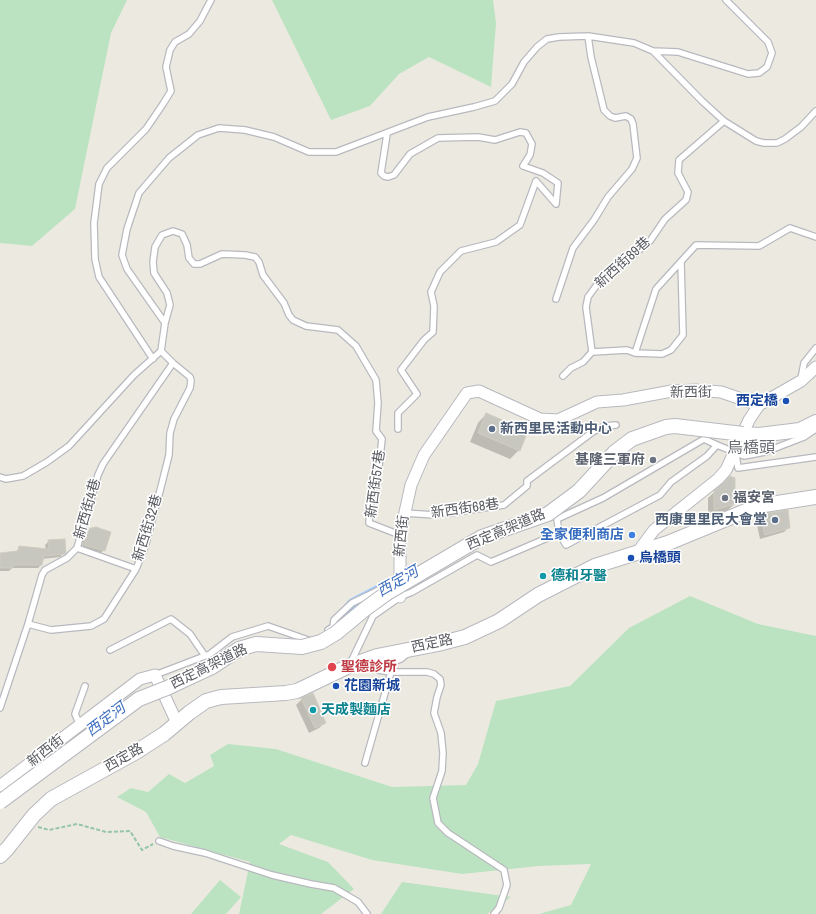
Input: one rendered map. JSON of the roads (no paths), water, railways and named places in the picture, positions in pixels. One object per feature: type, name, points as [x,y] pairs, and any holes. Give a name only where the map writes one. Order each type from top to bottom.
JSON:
[{"type":"street","points":[[637,553],[654,530],[718,479],[726,470],[740,439],[759,405],[801,381],[816,367]]},
{"type":"street","name":"新西街","points":[[399,576],[400,535],[411,485],[424,455],[467,393],[479,391],[540,419],[558,420],[597,402],[623,400],[672,391],[690,390],[721,392],[759,405]]},
{"type":"street","name":"西定高架道路","points":[[0,802],[139,699],[212,667],[239,649],[256,644],[302,647],[321,642],[336,633],[387,593],[482,537],[548,514],[579,491],[615,452],[632,439],[666,427],[675,426],[740,439],[759,434],[800,430],[816,422]]},
{"type":"street","name":"西定路","points":[[0,856],[25,825],[51,799],[136,752],[164,734],[206,701],[221,696],[286,693],[297,691],[349,666],[377,656],[465,637],[498,621],[538,595],[595,566],[668,543],[758,506],[816,497]]},
{"type":"street","points":[[399,576],[400,597]]},
{"type":"street","name":"新西街","points":[[0,786],[140,679],[155,675]]},
{"type":"street","points":[[155,675],[177,723]]},
{"type":"lane","points":[[152,358],[99,277],[95,259],[94,223],[99,184],[108,168],[146,129],[171,91],[166,67],[170,50],[175,42],[189,34],[200,21],[211,0]]},
{"type":"lane","points":[[0,477],[6,479],[23,476],[47,462],[69,446],[134,375],[161,351],[165,323],[127,269],[122,255],[127,229],[139,193],[169,158],[198,135],[219,128],[244,130],[274,137],[309,152],[336,152],[387,134],[428,117],[474,108],[495,101],[512,84],[524,62],[537,47],[547,39],[559,37],[588,36],[634,43],[653,51],[678,52],[748,74],[759,73],[767,67],[772,53],[768,42],[726,0]]},
{"type":"lane","points":[[556,299],[573,248],[594,220],[608,197],[632,169],[637,158],[633,124],[631,119],[626,116],[615,118],[610,116],[604,110],[591,57],[588,36]]},
{"type":"lane","points":[[653,51],[702,101],[724,121],[756,141],[771,144],[786,139],[801,127],[816,111]]},
{"type":"lane","name":"新西街89巷","points":[[592,352],[586,308],[588,296],[596,286],[650,241],[665,219],[686,200],[688,192],[678,173],[679,160],[724,121]]},
{"type":"lane","points":[[387,134],[381,173],[384,176],[388,177],[394,175],[410,154],[438,138],[478,137],[496,140],[520,132],[526,133],[532,144],[530,155],[523,166],[543,173],[558,183],[556,204],[536,181],[520,225],[496,242],[461,250],[440,272],[431,292],[434,306],[432,332],[401,370],[416,394],[398,413],[398,429]]},
{"type":"lane","points":[[635,353],[656,289],[696,245],[759,246],[790,228],[816,237]]},
{"type":"lane","name":"新西街57巷","points":[[165,323],[170,305],[167,293],[154,273],[153,262],[155,247],[162,235],[173,231],[182,234],[188,245],[189,258],[194,264],[200,264],[222,254],[255,257],[263,275],[284,302],[289,315],[293,320],[306,326],[338,330],[356,346],[376,380],[378,403],[376,432],[382,439],[379,466],[371,499],[368,523],[400,535]]},
{"type":"lane","points":[[563,376],[571,368],[583,362],[592,352],[627,350],[635,353],[662,354],[671,350],[683,335],[681,262]]},
{"type":"lane","points":[[801,381],[804,363],[816,348]]},
{"type":"lane","points":[[161,351],[173,363]]},
{"type":"lane","name":"新西街4巷","points":[[0,708],[2,695],[28,624],[42,575],[46,570],[67,558],[77,548],[98,475],[103,464],[173,363]]},
{"type":"lane","name":"新西街32巷","points":[[28,624],[51,630],[91,626],[104,619],[136,570],[145,547],[169,455],[170,433],[174,419],[190,388],[190,377],[173,363]]},
{"type":"lane","name":"新西街68巷","points":[[404,513],[435,515],[504,504],[528,486],[527,481],[594,431],[605,426],[616,425]]},
{"type":"lane","points":[[740,439],[744,456],[765,452],[804,437],[816,429]]},
{"type":"lane","points":[[717,445],[704,439],[603,498],[557,519],[559,533],[566,545],[660,495],[671,482],[707,456],[717,445],[740,439]]},
{"type":"lane","points":[[740,439],[738,468],[816,457]]},
{"type":"lane","points":[[349,666],[373,616],[400,597],[412,592],[477,555],[491,562],[559,533]]},
{"type":"lane","points":[[77,548],[136,570]]},
{"type":"lane","name":"新西街","points":[[155,675],[210,654],[232,637],[268,626],[310,641],[333,627],[334,620],[352,603],[377,591],[399,576]]},
{"type":"lane","points":[[110,650],[171,619],[190,634],[205,656]]},
{"type":"lane","points":[[415,648],[401,659],[379,667],[378,670],[391,672],[427,672],[434,674],[440,679],[441,685],[437,696],[434,713],[441,733],[443,753],[442,771],[433,798],[438,823],[448,834],[504,870],[507,885],[499,908],[494,914]]},
{"type":"lane","points":[[365,763],[391,672]]},
{"type":"lane","points":[[80,725],[75,714],[85,686]]},
{"type":"lane","points":[[159,841],[173,846],[205,853],[272,875],[334,888],[358,902],[367,914]]},
{"type":"waterway","name":"西定河","points":[[336,631],[355,607],[382,593]]},
{"type":"place","name":"西定橋","points":[[786,401]]},
{"type":"place","name":"新西里民活動中心","points":[[492,429]]},
{"type":"place","name":"基隆三軍府","points":[[653,460]]},
{"type":"place","name":"福安宮","points":[[725,498]]},
{"type":"place","name":"西康里里民大會堂","points":[[775,520]]},
{"type":"place","name":"全家便利商店","points":[[632,535]]},
{"type":"place","name":"烏橋頭","points":[[631,558]]},
{"type":"place","name":"德和牙醫","points":[[543,576]]},
{"type":"place","name":"聖德診所","points":[[332,667]]},
{"type":"place","name":"花園新城","points":[[336,686]]},
{"type":"place","name":"天成製麵店","points":[[313,710]]},
{"type":"district","name":"烏橋頭","points":[[751,449]]}]
